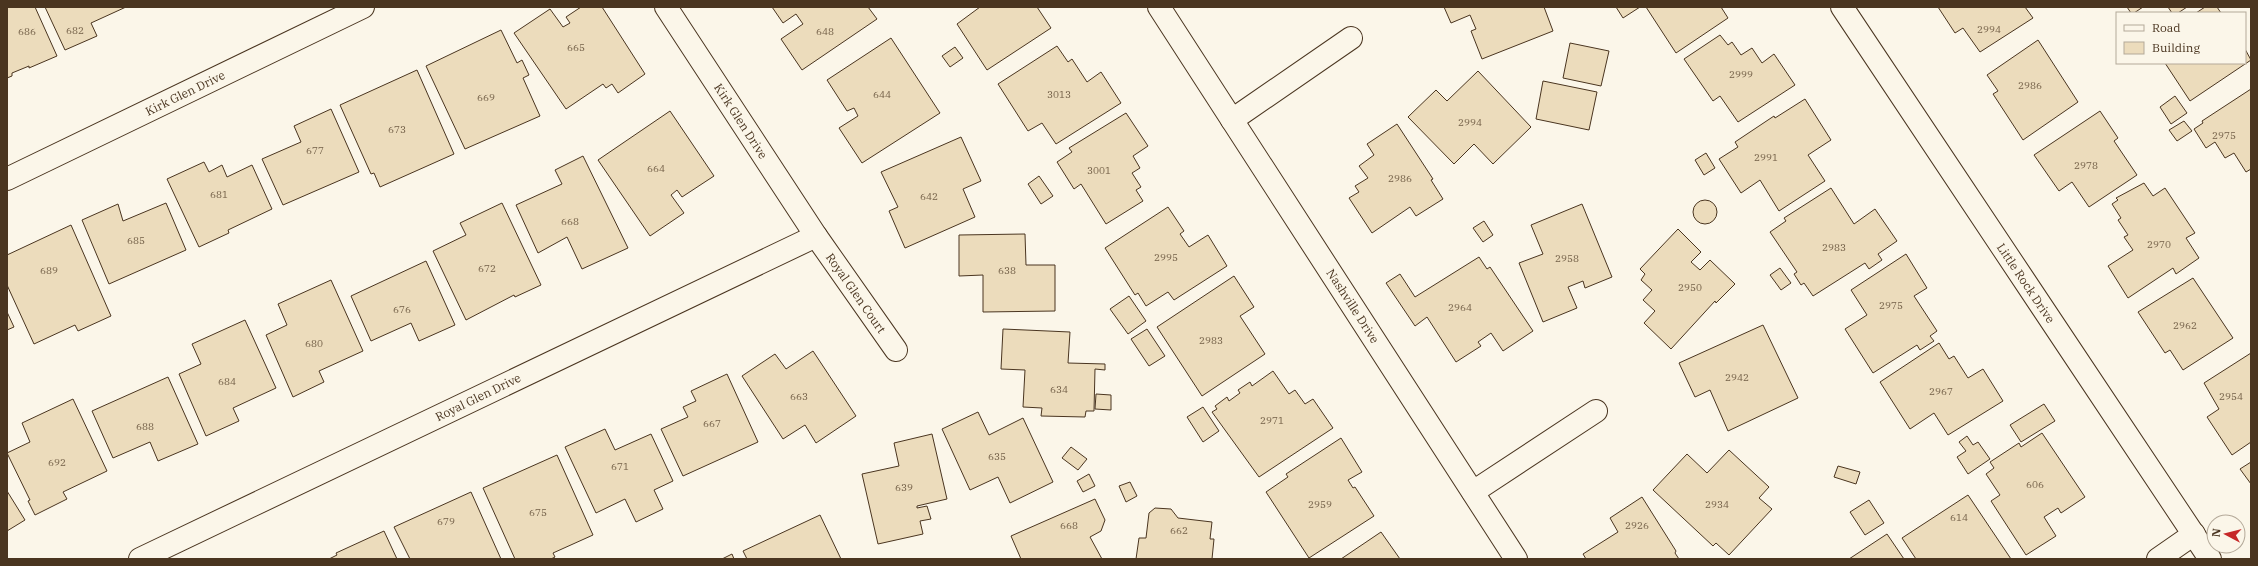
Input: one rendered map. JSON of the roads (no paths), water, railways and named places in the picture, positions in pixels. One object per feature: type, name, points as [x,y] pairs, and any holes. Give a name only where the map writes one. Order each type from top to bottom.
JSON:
[{"type":"street","name":"Kirk Glen Drive","points":[[7,179],[364,7]]},
{"type":"street","name":"Kirk Glen Drive","points":[[666,7],[816,236]]},
{"type":"street","name":"Nashville Drive","points":[[1160,7],[1516,559]]},
{"type":"street","name":"Little Rock Drive","points":[[1842,7],[2210,559]]},
{"type":"street","points":[[1232,120],[1351,38]]},
{"type":"street","name":"Royal Glen Court","points":[[816,236],[896,350]]},
{"type":"street","name":"Royal Glen Drive","points":[[140,559],[816,236]]},
{"type":"street","points":[[1473,492],[1596,410]]},
{"type":"street","points":[[2158,559],[2194,534]]}]
